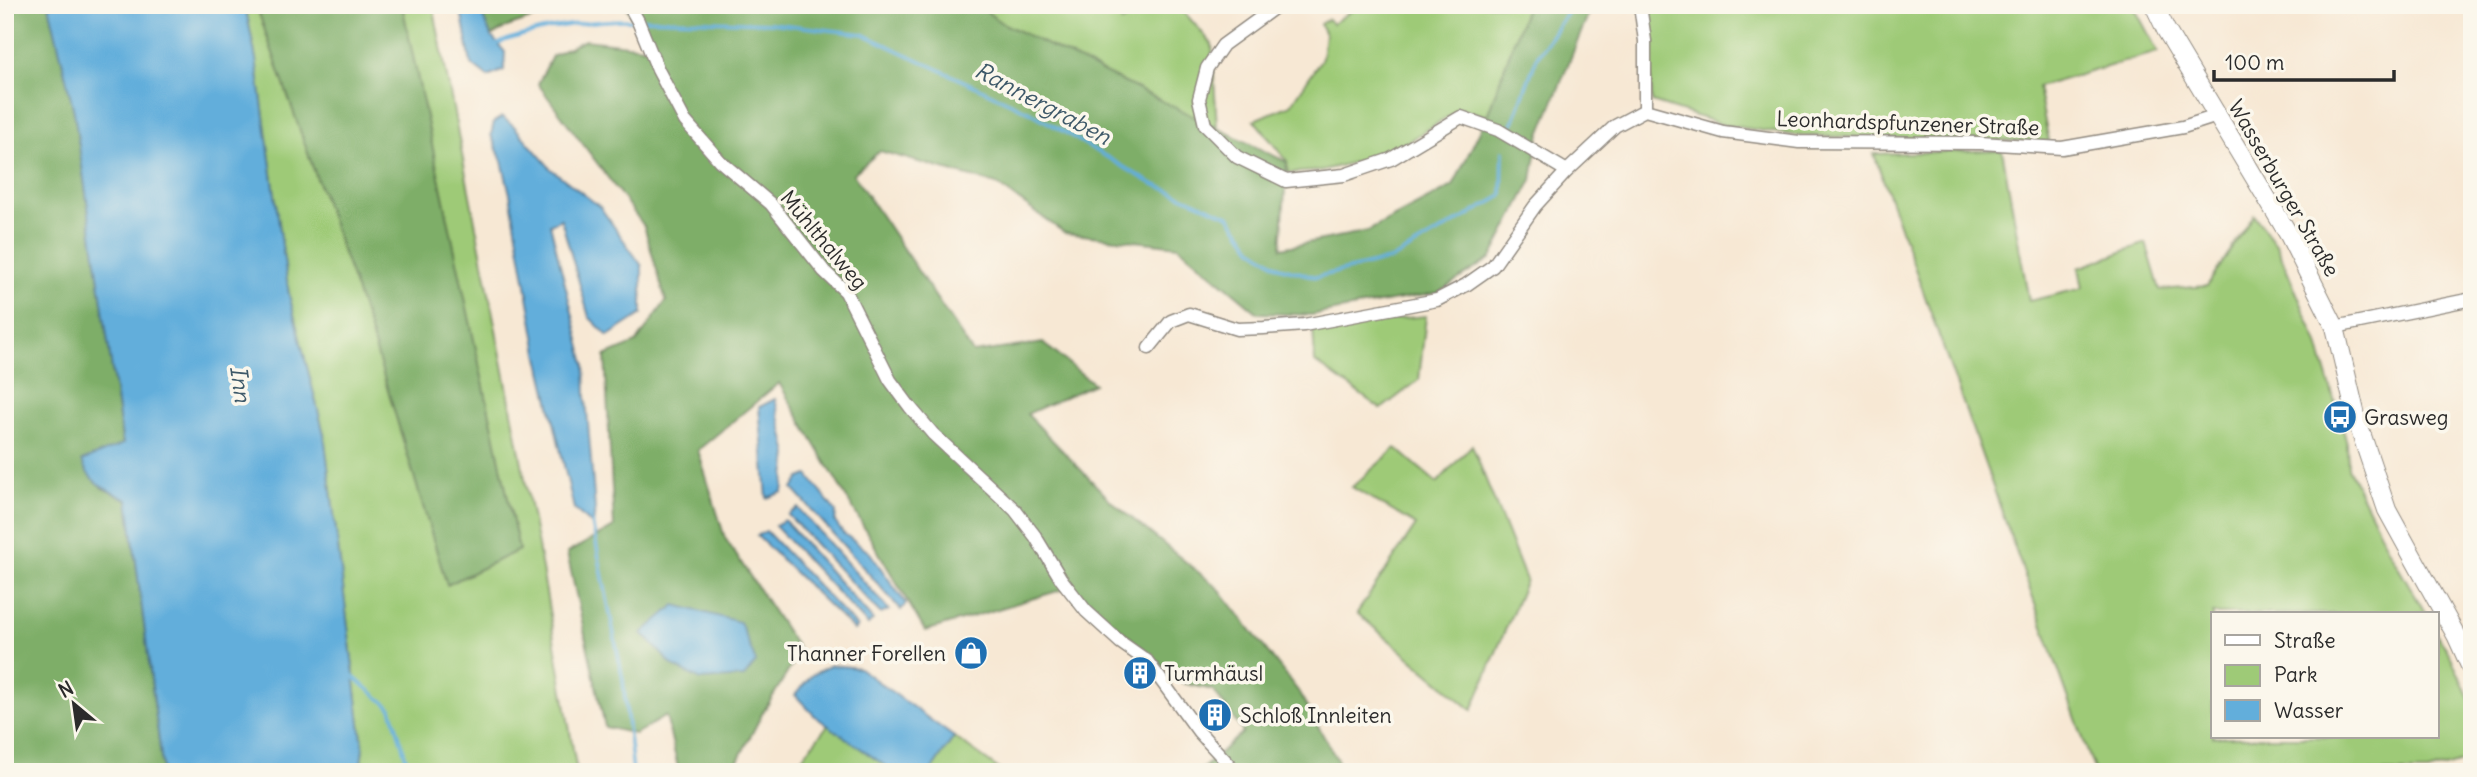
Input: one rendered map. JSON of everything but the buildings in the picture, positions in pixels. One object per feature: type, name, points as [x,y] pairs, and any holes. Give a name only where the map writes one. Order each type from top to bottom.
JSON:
[{"type":"main road","name":"Wasserburger Straße","points":[[2154,5],[2289,235],[2335,327],[2358,424],[2387,510],[2457,637],[2472,670]]},
{"type":"street","points":[[1278,5],[1223,45],[1207,68],[1199,99],[1205,125],[1237,157],[1286,181],[1344,175],[1391,159],[1461,117],[1498,130],[1567,171]]},
{"type":"street","points":[[1149,348],[1171,321],[1189,314],[1237,330],[1304,325],[1437,300],[1466,285],[1493,266],[1535,206],[1567,171],[1615,127],[1645,110],[1645,41],[1640,5]]},
{"type":"street","name":"Mühlthalweg","points":[[630,7],[657,70],[685,121],[720,161],[771,204],[824,271],[846,292],[890,380],[911,407],[933,434],[999,494],[1035,536],[1061,579],[1086,611],[1120,642],[1147,661],[1199,733],[1236,772]]},
{"type":"street","name":"Leonhardspfunzener Straße","points":[[1645,110],[1723,132],[1799,142],[1980,143],[2062,148],[2183,127],[2217,116]]},
{"type":"street","points":[[2335,327],[2472,299]]},
{"type":"green space","points":[[5,5],[49,5],[74,111],[123,445],[82,461],[102,488],[128,500],[163,772],[5,772]]},
{"type":"green space","points":[[245,5],[256,5],[367,321],[447,585],[519,550],[402,5],[433,5],[538,546],[577,772],[360,772],[363,747],[324,434],[289,295],[256,59]]},
{"type":"green space","points":[[256,5],[402,5],[519,550],[447,585],[367,321]]},
{"type":"green space","points":[[478,5],[557,5],[558,10],[507,27],[491,36]]},
{"type":"green space","points":[[625,5],[978,5],[1000,22],[1287,162],[1281,248],[1368,231],[1453,186],[1487,116],[1527,5],[1592,5],[1539,137],[1532,180],[1491,258],[1437,293],[1311,315],[1258,313],[1178,246],[1065,233],[996,184],[880,151],[853,174],[973,353],[1043,343],[1094,384],[1027,414],[1112,502],[1219,589],[1298,691],[1344,772],[1199,772],[1243,732],[1213,690],[1183,683],[1071,587],[925,631],[779,383],[698,450],[725,538],[800,652],[762,714],[732,772],[679,772],[666,716],[635,734],[605,727],[567,553],[614,527],[605,356],[636,343],[666,301],[644,226],[538,84],[552,56],[585,40],[653,48]]},
{"type":"green space","points":[[978,5],[1109,5],[1122,22],[1152,5],[1178,5],[1212,44],[1217,128],[1000,22]]},
{"type":"green space","points":[[1360,5],[1527,5],[1487,116],[1461,109],[1387,154],[1319,171],[1288,173],[1287,161],[1254,120],[1291,105],[1322,58],[1325,34],[1320,24],[1328,19],[1332,24]]},
{"type":"green space","points":[[1647,5],[2133,5],[2158,52],[2038,87],[2049,142],[1801,136],[1724,125],[1652,102]]},
{"type":"green space","points":[[2002,150],[2029,301],[2083,288],[2079,268],[2146,243],[2160,290],[2207,286],[2254,215],[2277,246],[2317,341],[2347,443],[2348,468],[2388,549],[2425,612],[2211,612],[2211,738],[2438,738],[2438,635],[2472,705],[2472,759],[2428,772],[2095,772],[1874,154]]},
{"type":"green space","points":[[1426,316],[1419,380],[1381,409],[1315,362],[1313,327]]},
{"type":"green space","points":[[1472,445],[1526,580],[1472,710],[1357,613],[1416,525],[1352,487],[1396,448],[1437,483]]},
{"type":"green space","points":[[828,725],[894,772],[791,772]]},
{"type":"green space","points":[[954,737],[1003,772],[930,772]]},
{"type":"water","name":"Inn","points":[[49,5],[245,5],[256,59],[289,295],[324,434],[363,747],[360,772],[163,772],[128,500],[94,481],[82,461],[123,444],[74,112]]},
{"type":"water","points":[[460,5],[478,5],[491,36],[505,52],[504,70],[488,77],[471,64]]},
{"type":"water","points":[[502,117],[513,125],[551,169],[600,207],[642,266],[642,314],[608,336],[589,317],[561,219],[550,224],[585,364],[595,509],[593,525],[574,509],[538,353],[510,194],[502,161],[491,135],[494,122]]},
{"type":"water","points":[[775,399],[788,454],[783,492],[767,498],[759,407]]},
{"type":"water","points":[[808,475],[836,512],[835,522],[843,533],[870,553],[906,604],[901,610],[793,489],[800,478]]},
{"type":"water","points":[[798,508],[889,610],[881,614],[788,515]]},
{"type":"water","points":[[784,520],[873,620],[868,625],[775,526]]},
{"type":"water","points":[[766,531],[857,627],[854,630],[757,536]]},
{"type":"water","points":[[675,605],[740,622],[756,662],[744,677],[701,680],[673,666],[642,633]]},
{"type":"water","points":[[831,665],[859,668],[954,737],[930,772],[894,772],[816,717],[795,695],[812,675]]},
{"type":"waterway","name":"Rannergraben","points":[[1512,125],[1537,57],[1572,5]]},
{"type":"waterway","name":"Rannergraben","points":[[642,19],[771,23],[863,34],[1030,112],[1151,183],[1229,216],[1252,248],[1279,267],[1316,277],[1392,259],[1502,196],[1503,151]]},
{"type":"waterway","name":"Rannergraben","points":[[495,45],[556,27],[634,20]]},
{"type":"waterway","points":[[592,522],[623,680],[633,772]]},
{"type":"waterway","points":[[350,674],[391,708],[410,772]]},
{"type":"place","name":"Grasweg","points":[[2340,417]]},
{"type":"place","name":"Thanner Forellen","points":[[971,653]]},
{"type":"place","name":"Turmhäusl","points":[[1140,673]]},
{"type":"place","name":"Schloß Innleiten","points":[[1215,715]]}]
